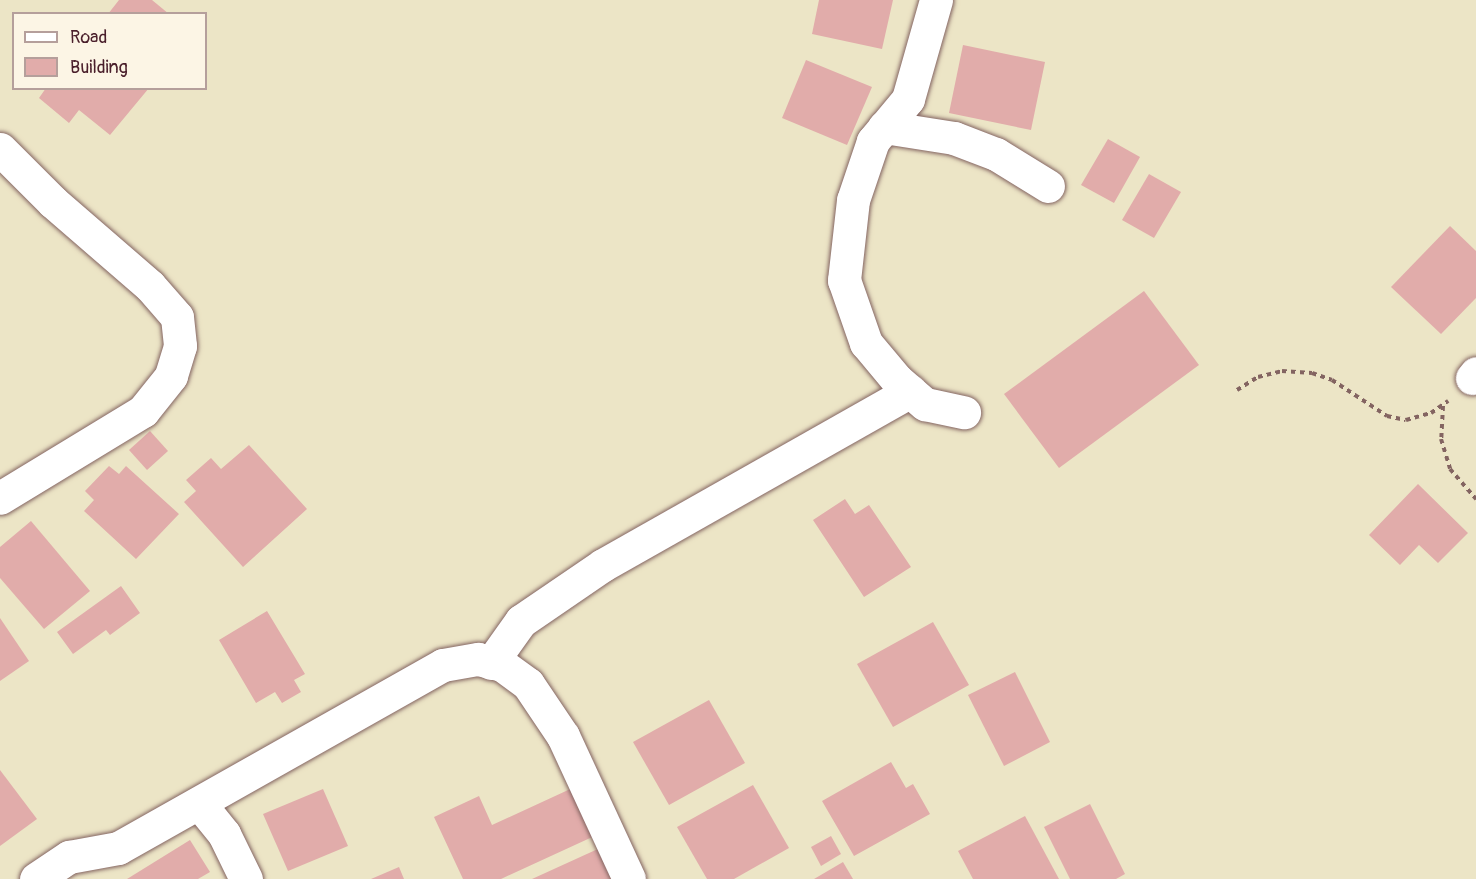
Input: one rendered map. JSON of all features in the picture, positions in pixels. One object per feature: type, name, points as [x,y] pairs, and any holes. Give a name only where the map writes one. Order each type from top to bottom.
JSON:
[{"type":"street","points":[[936,0],[908,99],[873,141],[852,200],[844,280],[866,344],[925,404],[964,412]]},
{"type":"street","points":[[884,127],[954,138],[996,153],[1048,186]]},
{"type":"street","points":[[0,149],[53,202],[150,286],[177,317],[180,346],[171,376],[143,411],[75,456],[0,498]]},
{"type":"street","points":[[491,663],[521,621],[603,565],[910,391]]},
{"type":"street","points":[[36,879],[69,857],[118,848],[443,665],[478,659],[491,663],[528,684],[563,736],[629,879]]},
{"type":"street","points":[[199,803],[224,834],[246,879]]},
{"type":"path","points":[[1237,390],[1258,377],[1292,372],[1332,381],[1387,416],[1407,420],[1431,413],[1443,405],[1474,375]]},
{"type":"path","points":[[1443,405],[1441,439],[1450,469],[1476,499]]},
{"type":"building","points":[[119,0],[152,0],[167,12],[110,12]]},
{"type":"building","points":[[819,0],[893,0],[882,49],[812,34]]},
{"type":"building","points":[[963,45],[1045,62],[1031,130],[949,113]]},
{"type":"building","points":[[806,60],[872,87],[847,145],[782,118]]},
{"type":"building","points":[[45,90],[147,90],[110,135],[79,110],[69,123],[39,98]]},
{"type":"building","points":[[1108,139],[1140,157],[1114,203],[1081,185]]},
{"type":"building","points":[[1149,174],[1181,192],[1154,238],[1122,220]]},
{"type":"building","points":[[1450,226],[1476,251],[1476,298],[1441,334],[1391,287]]},
{"type":"building","points":[[1144,291],[1199,365],[1059,468],[1004,394]]},
{"type":"building","points":[[150,431],[168,451],[147,470],[129,450]]},
{"type":"building","points":[[249,445],[307,509],[243,567],[184,502],[196,491],[186,480],[211,458],[221,469]]},
{"type":"building","points":[[109,466],[119,474],[126,466],[179,514],[136,559],[84,511],[94,500],[85,491]]},
{"type":"building","points":[[1418,484],[1468,533],[1438,563],[1419,545],[1400,565],[1369,535]]},
{"type":"building","points":[[845,499],[855,514],[869,505],[911,567],[864,597],[813,520]]},
{"type":"building","points":[[31,521],[90,591],[44,629],[0,578],[0,547]]},
{"type":"building","points":[[121,586],[140,613],[110,635],[106,630],[73,654],[57,632]]},
{"type":"building","points":[[267,611],[305,674],[294,680],[301,692],[282,703],[275,692],[256,703],[219,640]]},
{"type":"building","points":[[0,618],[29,661],[0,681]]},
{"type":"building","points":[[933,622],[969,685],[893,727],[857,664]]},
{"type":"building","points":[[1015,672],[1050,742],[1004,766],[968,695]]},
{"type":"building","points":[[709,700],[745,763],[669,805],[633,742]]},
{"type":"building","points":[[891,762],[906,788],[913,784],[930,814],[854,856],[822,801]]},
{"type":"building","points":[[0,770],[37,819],[0,846]]},
{"type":"building","points":[[579,785],[601,833],[501,879],[463,879],[434,817],[479,796],[492,825]]},
{"type":"building","points":[[753,785],[789,848],[734,879],[707,879],[677,827]]},
{"type":"building","points":[[323,789],[348,846],[288,871],[263,814]]},
{"type":"building","points":[[1090,804],[1125,874],[1116,879],[1070,879],[1044,827]]},
{"type":"building","points":[[1025,816],[1059,879],[973,879],[958,851]]},
{"type":"building","points":[[831,836],[841,854],[821,866],[811,847]]},
{"type":"building","points":[[190,840],[210,872],[198,879],[127,879]]},
{"type":"building","points":[[600,848],[614,879],[532,879]]},
{"type":"building","points":[[843,862],[853,879],[814,879]]},
{"type":"building","points":[[399,867],[404,879],[371,879]]}]
